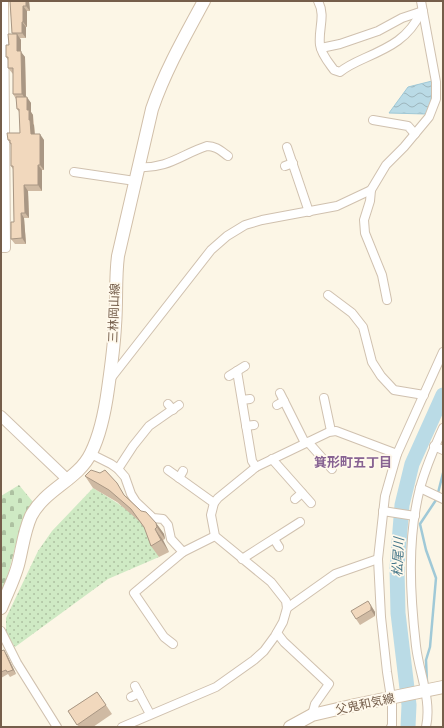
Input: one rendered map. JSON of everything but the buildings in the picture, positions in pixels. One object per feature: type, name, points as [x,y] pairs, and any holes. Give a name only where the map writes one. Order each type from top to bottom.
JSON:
[{"type":"main road","name":"三林岡山線","points":[[1,608],[12,583],[31,516],[47,496],[68,480],[85,462],[91,454],[100,432],[109,380],[115,324],[118,256],[138,167],[158,90],[176,52],[204,1]]},
{"type":"main road","name":"父鬼和気線","points":[[290,727],[312,715],[443,688]]},
{"type":"street","points":[[318,1],[322,7],[320,45],[334,70],[340,72],[346,67],[401,40],[409,32],[423,6]]},
{"type":"street","points":[[1,248],[6,248],[3,124],[3,5]]},
{"type":"street","points":[[321,48],[340,44],[378,30],[423,6]]},
{"type":"street","points":[[387,300],[382,275],[365,233],[364,220],[370,201],[371,190],[386,165],[429,117],[436,100],[436,82],[423,6]]},
{"type":"street","points":[[373,120],[408,126],[415,134]]},
{"type":"street","points":[[138,167],[151,168],[163,165],[207,146],[213,146],[228,156]]},
{"type":"street","points":[[287,147],[289,165],[309,212]]},
{"type":"street","points":[[74,172],[135,181]]},
{"type":"street","points":[[109,380],[211,250],[227,236],[244,225],[262,220],[337,206],[371,190]]},
{"type":"street","points":[[328,295],[352,313],[363,327],[372,362],[381,376],[394,390],[424,395]]},
{"type":"street","points":[[391,727],[393,698],[386,672],[378,559],[385,496],[397,454],[443,352]]},
{"type":"street","points":[[229,376],[245,366]]},
{"type":"street","points":[[237,371],[246,400],[250,426],[252,461],[256,467]]},
{"type":"street","points":[[280,394],[281,403],[306,442],[332,469]]},
{"type":"street","points":[[324,398],[331,431]]},
{"type":"street","points":[[118,469],[133,446],[140,430],[149,426],[173,406]]},
{"type":"street","points":[[1,416],[68,480]]},
{"type":"street","points":[[426,727],[428,717],[416,647],[412,597],[411,547],[413,516],[420,488],[434,446],[443,428]]},
{"type":"street","points":[[122,727],[216,687],[264,651],[283,622],[287,608],[286,601],[270,582],[215,536],[211,516],[214,503],[256,467],[331,431],[336,431],[397,454]]},
{"type":"street","points":[[434,446],[443,450]]},
{"type":"street","points":[[91,454],[118,469],[125,476],[131,494],[136,502],[153,518],[164,519],[168,525],[171,539],[183,552]]},
{"type":"street","points":[[272,459],[311,503]]},
{"type":"street","points":[[168,470],[181,475],[214,503]]},
{"type":"street","points":[[420,488],[443,499]]},
{"type":"street","points":[[295,499],[302,492]]},
{"type":"street","points":[[384,511],[413,516]]},
{"type":"street","points":[[242,559],[300,522]]},
{"type":"street","points":[[173,644],[164,638],[134,593],[183,552],[215,536]]},
{"type":"street","points":[[274,539],[279,546]]},
{"type":"street","points":[[287,608],[335,574],[378,559]]},
{"type":"street","points":[[1,631],[17,663],[57,727]]},
{"type":"street","points":[[277,633],[284,642],[329,684],[315,704],[312,715]]},
{"type":"street","points":[[135,692],[150,714]]},
{"type":"green space","points":[[19,485],[33,502],[27,512],[19,534],[3,589],[1,588],[1,496]]},
{"type":"green space","points":[[93,488],[127,510],[142,524],[153,540],[159,557],[108,579],[15,647],[6,634],[6,618],[38,551],[52,531]]},
{"type":"water","points":[[432,81],[431,102],[426,114],[389,113],[408,87]]},
{"type":"waterway","name":"松尾川","points":[[408,727],[409,705],[398,613],[397,568],[402,505],[412,464],[443,395]]},
{"type":"waterway","points":[[438,493],[443,473]]},
{"type":"waterway","points":[[427,683],[426,660],[430,647],[436,578],[426,550],[420,524],[436,500]]},
{"type":"district","name":"箕形町五丁目","points":[[353,462]]}]
